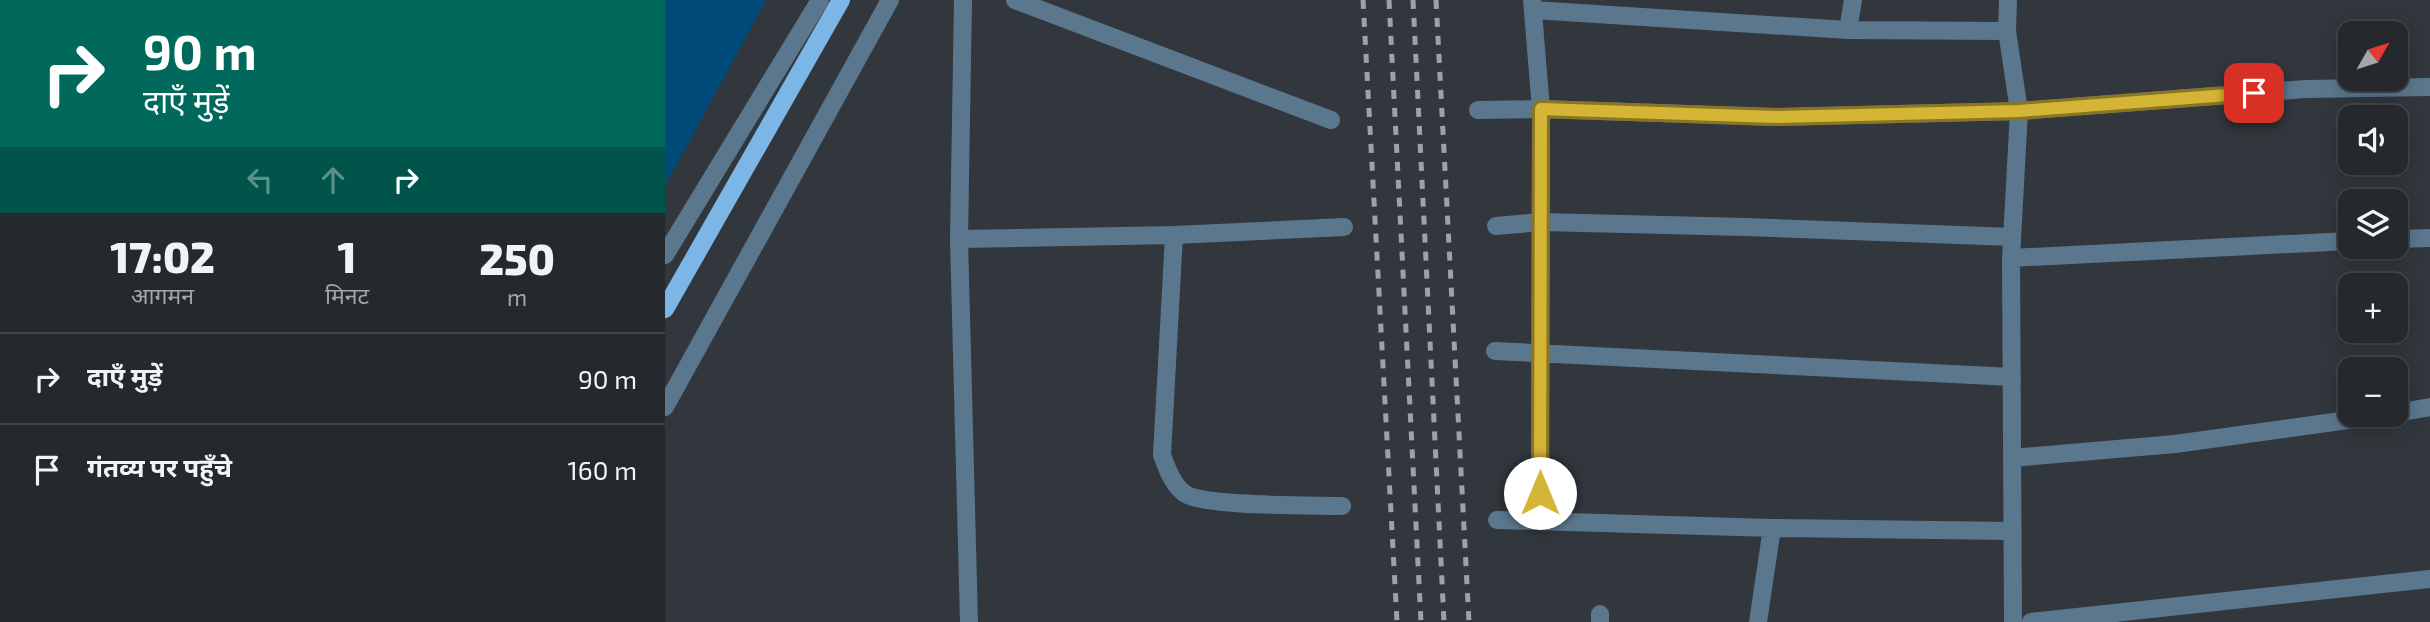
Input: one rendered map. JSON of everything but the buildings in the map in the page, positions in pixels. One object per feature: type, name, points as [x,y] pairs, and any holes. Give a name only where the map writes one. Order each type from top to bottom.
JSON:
[{"type":"main road","points":[[665,309],[841,0]]},
{"type":"street","points":[[665,255],[820,0]]},
{"type":"street","points":[[665,407],[890,0]]},
{"type":"street","points":[[963,0],[959,239],[969,622]]},
{"type":"street","points":[[1015,0],[1331,120]]},
{"type":"street","points":[[1848,30],[1853,0]]},
{"type":"street","points":[[2008,0],[2007,31],[2019,111],[2011,258],[2013,622]]},
{"type":"street","points":[[1540,521],[1541,109],[1533,5],[1848,30],[2007,31]]},
{"type":"street","points":[[1478,110],[1541,109],[1776,117],[2019,111],[2306,89],[2430,87]]},
{"type":"street","points":[[1496,226],[1542,222],[2012,237]]},
{"type":"street","points":[[959,239],[1174,236],[1344,227]]},
{"type":"street","points":[[1174,236],[1162,455],[1169,474],[1184,494],[1206,501],[1342,506]]},
{"type":"street","points":[[2408,239],[2430,238]]},
{"type":"street","points":[[2011,258],[2338,243]]},
{"type":"street","points":[[1495,351],[2012,377]]},
{"type":"street","points":[[2408,411],[2430,407]]},
{"type":"street","points":[[2012,458],[2175,444],[2338,421]]},
{"type":"street","points":[[1497,520],[1772,528],[2012,531]]},
{"type":"street","points":[[1758,622],[1772,528]]},
{"type":"street","points":[[2031,622],[2430,579]]},
{"type":"shaded area","points":[[665,0],[766,0],[665,186]]},
{"type":"railway","points":[[1363,0],[1397,622]]},
{"type":"railway","points":[[1389,0],[1421,622]]},
{"type":"railway","points":[[1413,0],[1444,622]]},
{"type":"railway","points":[[1436,0],[1469,622]]},
{"type":"route","points":[[1540,493],[1541,109],[1776,117],[2019,111],[2254,93]]}]
